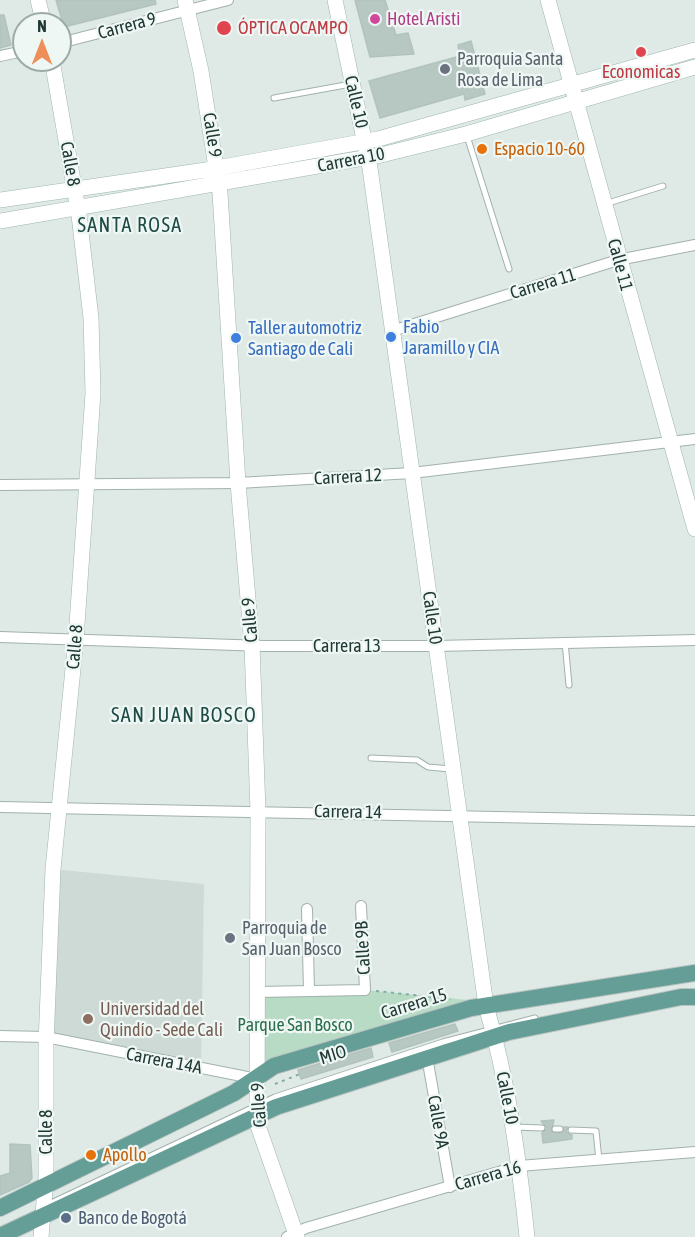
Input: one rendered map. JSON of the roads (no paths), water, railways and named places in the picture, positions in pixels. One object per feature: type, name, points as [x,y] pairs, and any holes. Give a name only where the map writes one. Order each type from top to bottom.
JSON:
[{"type":"main road","name":"Calle 10","points":[[335,0],[368,158],[459,815],[490,1021],[513,1127],[527,1237]]},
{"type":"main road","name":"Calle 11","points":[[548,0],[618,260],[695,529]]},
{"type":"main road","name":"Calle 9","points":[[186,5],[219,185],[238,483],[252,645],[258,811],[256,1110],[293,1236]]},
{"type":"main road","name":"Carrera 10","points":[[0,200],[75,191],[365,142],[695,50]]},
{"type":"main road","name":"Carrera 10","points":[[0,221],[368,158],[466,134],[695,67]]},
{"type":"main road","name":"Calle 8","points":[[41,1237],[53,869],[76,639],[88,484],[92,361],[90,318],[78,208],[54,72]]},
{"type":"main road","name":"Carrera 15","points":[[0,1208],[41,1203],[256,1110],[427,1058],[490,1021],[681,973],[695,973]]},
{"type":"main road","name":"Carrera 15","points":[[0,1236],[41,1203],[257,1082],[274,1066],[471,1008],[490,1021],[681,997],[695,998]]},
{"type":"street","name":"Carrera 9","points":[[72,40],[186,5],[228,0]]},
{"type":"street","name":"Carrera 11","points":[[392,331],[618,260],[695,245]]},
{"type":"street","name":"Carrera 12","points":[[0,485],[238,483],[412,473],[695,439]]},
{"type":"street","name":"Carrera 13","points":[[0,637],[252,645],[436,646],[695,640]]},
{"type":"street","name":"Carrera 14","points":[[0,807],[59,806],[695,820]]},
{"type":"street","name":"Calle 9B","points":[[309,991],[365,990],[361,906]]},
{"type":"street","points":[[258,992],[309,991],[307,909]]},
{"type":"street","name":"Carrera 14A","points":[[0,1036],[46,1037],[257,1082]]},
{"type":"street","name":"Calle 9A","points":[[427,1058],[450,1187]]},
{"type":"street","name":"Carrera 16","points":[[293,1236],[519,1166],[695,1152]]},
{"type":"lane","points":[[274,98],[351,84]]},
{"type":"lane","points":[[466,134],[509,269]]},
{"type":"lane","points":[[603,204],[663,186]]},
{"type":"lane","points":[[565,642],[569,685]]},
{"type":"lane","points":[[371,758],[417,760],[428,766],[453,769]]},
{"type":"lane","name":"MIO","points":[[256,1110],[348,1072],[490,1021],[681,980],[695,980]]},
{"type":"lane","points":[[576,1010],[681,990],[695,990]]},
{"type":"lane","name":"MIO","points":[[282,1072],[451,1018],[490,1021],[541,1017]]},
{"type":"lane","points":[[257,1082],[274,1075]]},
{"type":"lane","points":[[513,1127],[542,1128]]},
{"type":"lane","points":[[571,1130],[596,1131],[599,1160]]},
{"type":"lane","points":[[0,1217],[41,1203]]},
{"type":"lane","points":[[0,1229],[41,1203]]},
{"type":"place","name":"Hotel Aristi","points":[[375,19]]},
{"type":"place","name":"ÓPTICA OCAMPO","points":[[224,28]]},
{"type":"place","name":"Economicas","points":[[641,52]]},
{"type":"place","name":"Parroquia Santa Rosa de Lima","points":[[445,69]]},
{"type":"place","name":"Espacio 10-60","points":[[482,149]]},
{"type":"place","name":"Fabio Jaramillo y CIA","points":[[391,337]]},
{"type":"place","name":"Taller automotriz Santiago de Cali","points":[[236,338]]},
{"type":"place","name":"Parroquia de San Juan Bosco","points":[[230,938]]},
{"type":"place","name":"Universidad del Quindío - Sede Cali","points":[[88,1019]]},
{"type":"place","name":"Apollo","points":[[91,1155]]},
{"type":"place","name":"Banco de Bogotá","points":[[66,1218]]},
{"type":"district","name":"SANTA ROSA","points":[[130,226]]},
{"type":"district","name":"SAN JUAN BOSCO","points":[[184,716]]},
{"type":"park label","name":"Parque San Bosco","points":[[295,1025]]}]
